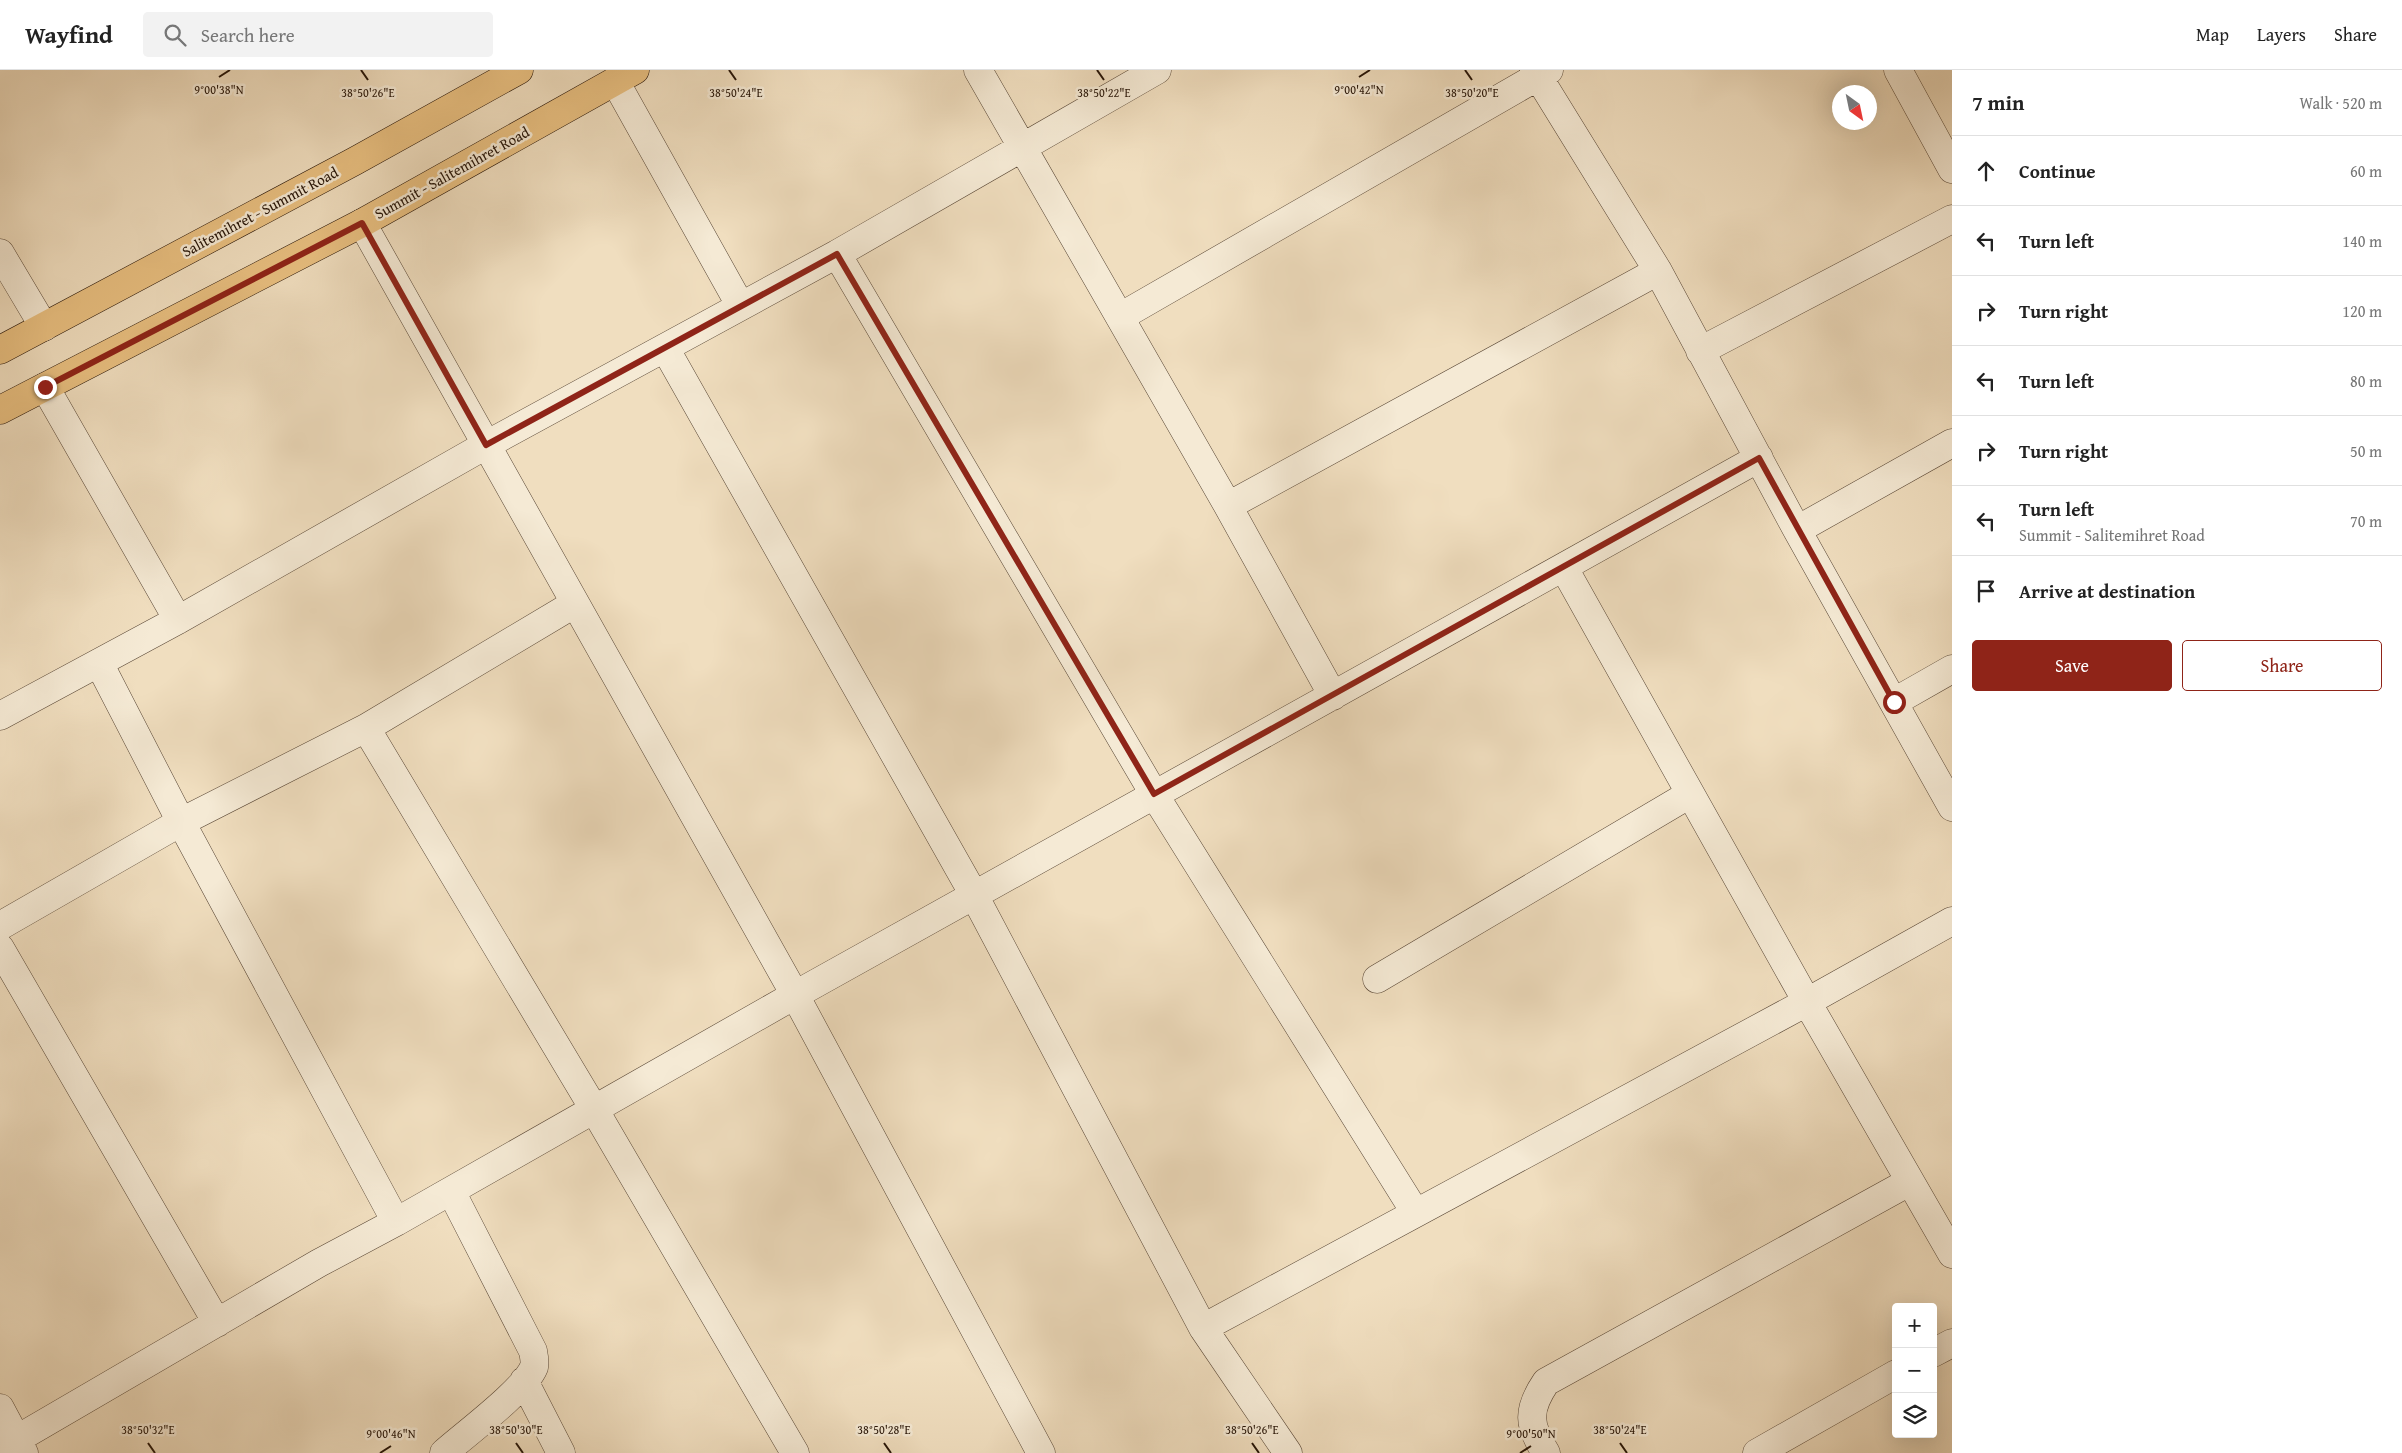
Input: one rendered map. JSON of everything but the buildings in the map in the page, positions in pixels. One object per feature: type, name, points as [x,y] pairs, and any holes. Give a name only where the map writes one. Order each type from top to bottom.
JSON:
[{"type":"main road","name":"Salitemihret - Summit Road","points":[[0,350],[519,70]]},
{"type":"main road","name":"Summit - Salitemihret Road","points":[[0,410],[362,223],[625,76]]},
{"type":"street","points":[[978,70],[1228,506],[1332,696]]},
{"type":"street","points":[[0,716],[178,620],[486,445],[666,348],[740,305],[837,254],[1157,70]]},
{"type":"street","points":[[1898,70],[1952,170]]},
{"type":"street","points":[[1120,318],[1540,72],[1658,271],[1797,530],[1952,807]]},
{"type":"street","points":[[625,76],[740,305]]},
{"type":"street","points":[[1700,351],[1952,219]]},
{"type":"street","points":[[362,223],[794,995],[1031,1450]]},
{"type":"street","points":[[0,253],[44,327]]},
{"type":"street","points":[[837,254],[1154,794],[1415,1212]]},
{"type":"street","points":[[1228,506],[1658,271]]},
{"type":"street","points":[[666,348],[974,895],[1202,1328],[1288,1453]]},
{"type":"street","points":[[45,387],[178,620]]},
{"type":"street","points":[[1797,530],[1952,443]]},
{"type":"street","points":[[0,1408],[13,1447],[318,1263],[396,1222],[794,995],[1759,458]]},
{"type":"street","points":[[1564,568],[1807,1002],[1952,1254]]},
{"type":"street","points":[[0,926],[181,822],[366,728],[574,604]]},
{"type":"street","points":[[99,663],[181,822],[396,1222]]},
{"type":"street","points":[[1894,702],[1952,669]]},
{"type":"street","points":[[366,728],[594,1109],[795,1453]]},
{"type":"street","points":[[1377,979],[1690,794]]},
{"type":"street","points":[[1202,1328],[1807,1002],[1952,921]]},
{"type":"street","points":[[0,948],[216,1323]]},
{"type":"street","points":[[1546,1453],[1534,1434],[1533,1402],[1546,1382],[1909,1182]]},
{"type":"street","points":[[444,1453],[524,1381],[534,1366],[533,1351],[451,1191]]},
{"type":"street","points":[[1937,1351],[1952,1343]]},
{"type":"street","points":[[1756,1453],[1892,1376]]},
{"type":"street","points":[[524,1381],[560,1453]]},
{"type":"route","points":[[45,387],[362,223],[486,445],[666,348],[740,305],[837,254],[1154,794],[1759,458],[1797,530],[1894,702]]}]
